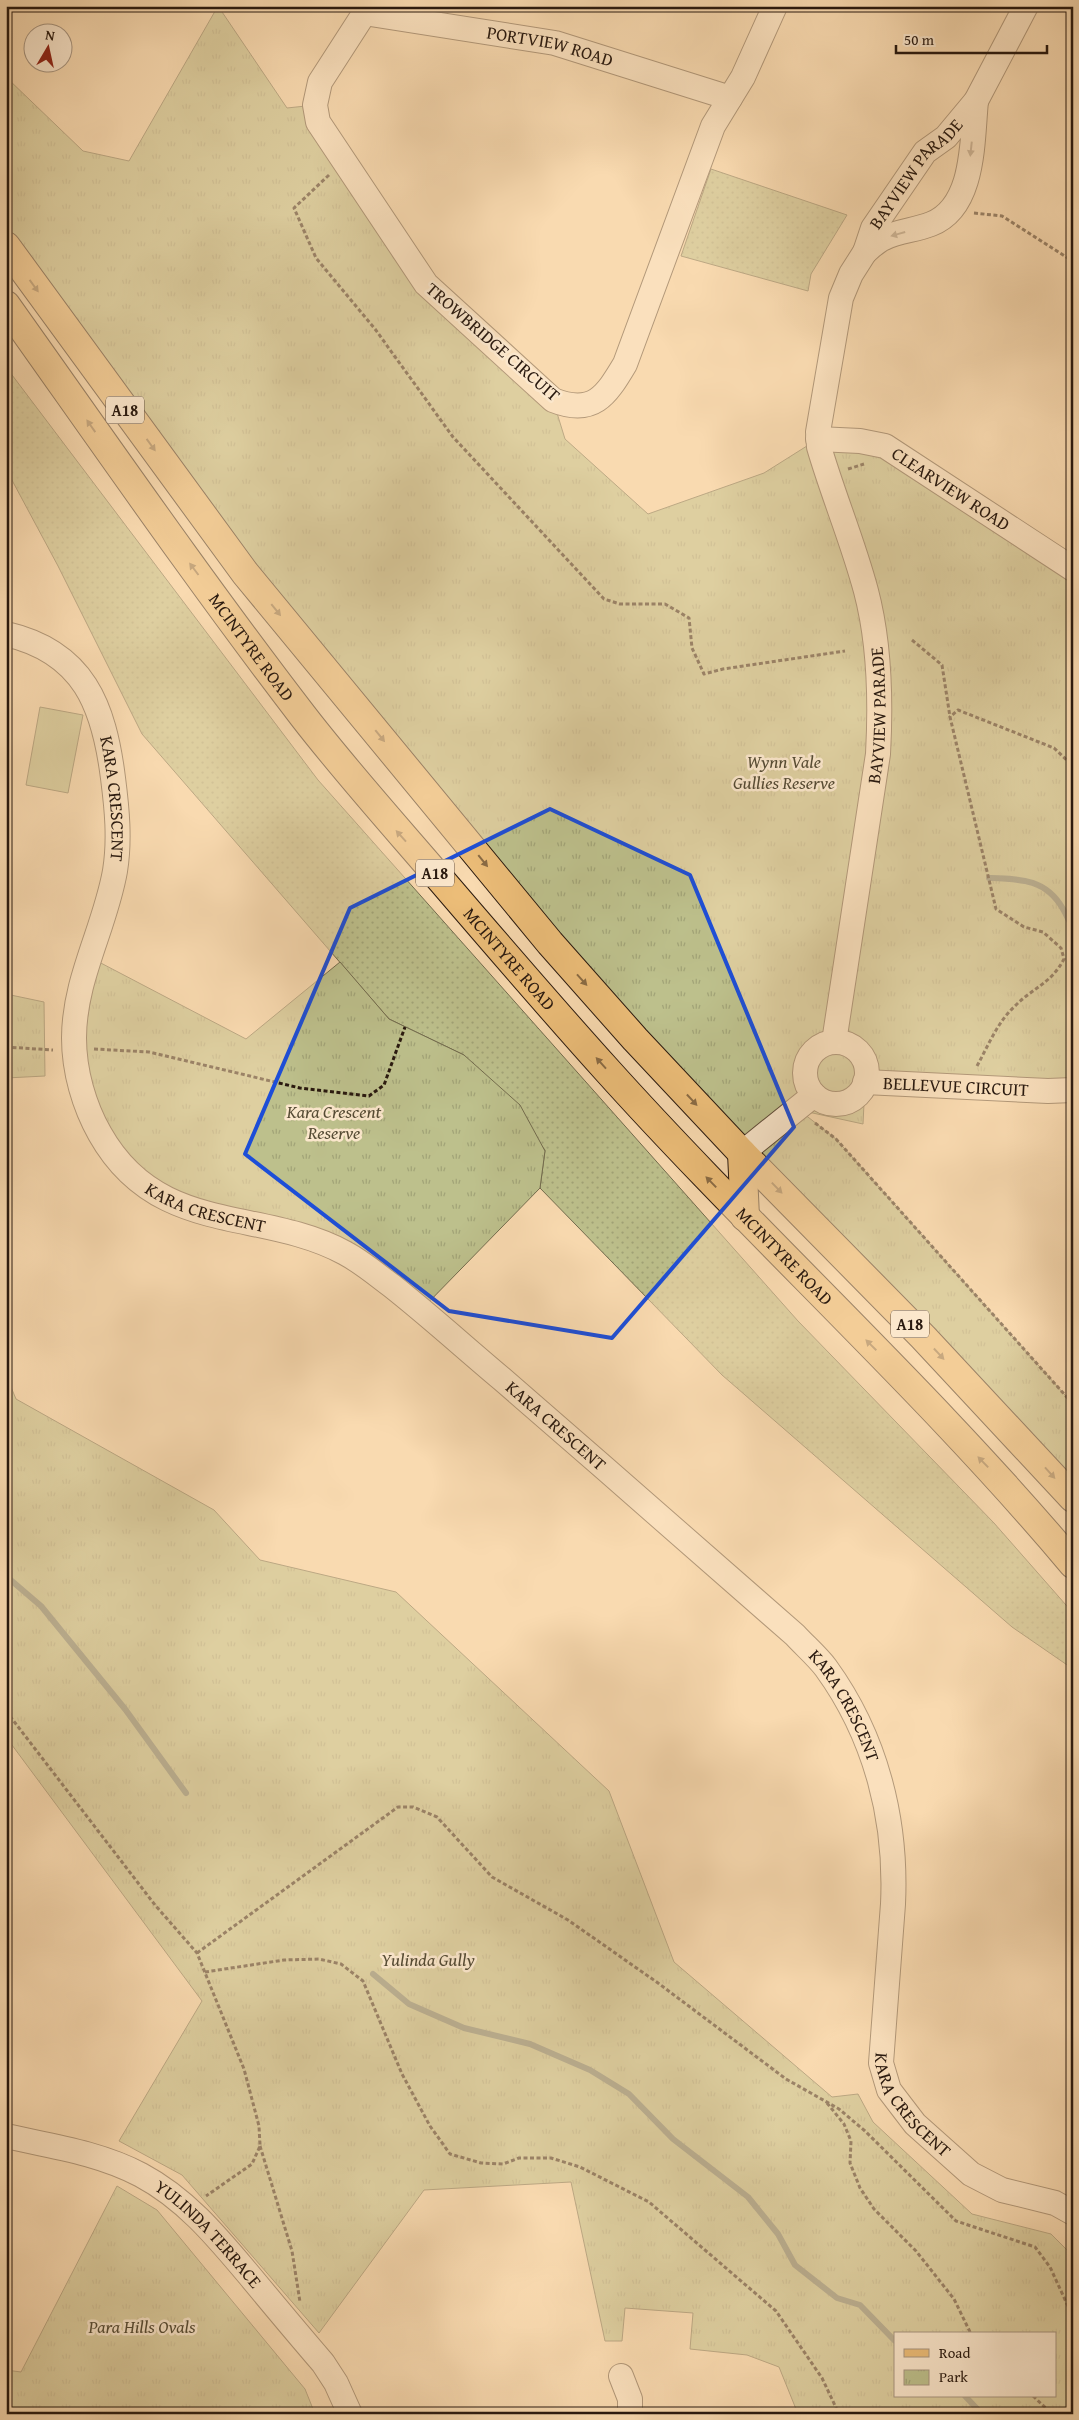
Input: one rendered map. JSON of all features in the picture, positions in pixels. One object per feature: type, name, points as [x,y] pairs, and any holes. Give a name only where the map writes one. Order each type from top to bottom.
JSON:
[{"type":"main road","name":"A18","points":[[6,246],[246,573],[550,943],[635,1039],[742,1153],[929,1343],[1073,1498]]},
{"type":"main road","name":"MCINTYRE ROAD","points":[[6,305],[149,509],[304,717],[351,776],[505,955],[679,1148],[996,1475],[1073,1564]]},
{"type":"main road","points":[[679,1148],[742,1153],[745,1217]]},
{"type":"street","name":"TROWBRIDGE CIRCUIT","points":[[366,10],[320,82],[315,96],[318,122],[433,292],[553,400],[569,406],[584,406],[601,399],[610,389],[624,364],[708,140],[743,76],[775,6]]},
{"type":"street","name":"BAYVIEW PARADE","points":[[834,1042],[878,754],[880,693],[876,644],[866,591],[825,468],[818,440],[841,298],[851,274],[865,252],[873,228],[925,152],[946,137],[976,101],[1026,6]]},
{"type":"street","name":"PORTVIEW ROAD","points":[[366,10],[554,43],[730,98]]},
{"type":"street","name":"BAYVIEW PARADE","points":[[865,252],[883,238],[935,223],[947,214],[958,201],[966,184],[976,101]]},
{"type":"street","name":"CLEARVIEW ROAD","points":[[818,440],[860,441],[885,446],[1073,569]]},
{"type":"street","name":"KARA CRESCENT","points":[[6,634],[43,648],[62,660],[80,678],[92,695],[100,712],[112,767],[118,828],[115,871],[82,981],[74,1036],[83,1095],[101,1136],[130,1172],[146,1186],[188,1208],[205,1215],[316,1240],[361,1262],[421,1310],[601,1465],[794,1635],[825,1668],[853,1712],[864,1736],[882,1788],[892,1834],[893,1904],[881,2063],[890,2090],[915,2124],[971,2174],[1002,2190],[1055,2203],[1073,2213]]},
{"type":"street","points":[[742,1153],[806,1102],[820,1101],[830,1105],[840,1105],[855,1099],[862,1092],[868,1074],[866,1063],[856,1049],[847,1044],[834,1042],[820,1046],[811,1053],[805,1066],[804,1078],[808,1088],[806,1102]]},
{"type":"street","name":"BELLEVUE CIRCUIT","points":[[865,1082],[1048,1091],[1073,1090]]},
{"type":"street","name":"BELLEVUE CIRCUIT","points":[[1048,1091],[1073,1102]]},
{"type":"street","name":"YULINDA TERRACE","points":[[6,2136],[91,2156],[121,2167],[160,2187],[188,2207],[223,2245],[322,2363],[336,2383],[350,2414]]},
{"type":"street","points":[[621,2376],[630,2399],[630,2414]]},
{"type":"path","points":[[344,161],[294,208],[316,258],[375,328],[453,437],[604,599],[620,604],[665,604],[689,618],[692,648],[704,674],[723,669],[844,651]]},
{"type":"path","points":[[970,213],[1002,216],[1073,263]]},
{"type":"path","points":[[912,640],[942,665],[950,717],[996,909],[1024,927],[1043,932],[1061,948],[1064,959],[1057,972],[1015,1005],[1002,1019],[965,1087]]},
{"type":"path","points":[[950,717],[958,710],[1054,748],[1073,766]]},
{"type":"path","points":[[6,1047],[75,1051],[101,1049],[149,1052],[300,1088],[369,1096],[384,1085],[405,1027]]},
{"type":"path","points":[[806,1102],[836,1139],[1073,1404]]},
{"type":"path","points":[[6,1711],[155,1905],[198,1953],[244,2069],[259,2126],[260,2146],[292,2250],[300,2305]]},
{"type":"path","points":[[198,1953],[398,1808],[413,1806],[437,1817],[492,1877],[568,1920],[658,1983],[786,2079],[839,2109],[865,2131],[956,2221],[1035,2247],[1050,2267],[1073,2317]]},
{"type":"path","points":[[205,1972],[284,1960],[319,1959],[341,1964],[363,1981],[402,2074],[430,2126],[450,2154],[481,2163],[503,2164],[519,2158],[551,2158],[580,2167],[649,2202],[776,2311],[822,2378],[838,2414]]},
{"type":"path","points":[[826,2102],[844,2124],[851,2141],[850,2163],[860,2188],[874,2209],[916,2251],[954,2298],[970,2332]]},
{"type":"path","points":[[188,2207],[252,2164],[260,2146]]},
{"type":"path","points":[[1035,2398],[1052,2414]]},
{"type":"highlighted area","points":[[550,809],[690,875],[794,1127],[612,1338],[449,1311],[245,1154],[350,908]]},
{"type":"green space","name":"Wynn Vale Gullies Reserve","points":[[218,6],[287,108],[315,105],[426,284],[553,400],[565,439],[648,514],[764,473],[818,439],[860,441],[1073,569],[1073,1102],[1048,1091],[865,1083],[863,1124],[799,1110],[836,1139],[1073,1404],[1073,1498],[550,943],[6,246],[6,77],[83,151],[129,161]]},
{"type":"green space","points":[[711,169],[847,215],[811,274],[808,291],[681,256]]},
{"type":"green space","points":[[6,367],[318,780],[798,1321],[994,1523],[1073,1613],[1073,1669],[1012,1627],[722,1375],[540,1188],[545,1150],[464,1055],[389,1019],[142,734],[58,566],[6,469]]},
{"type":"green space","points":[[40,707],[83,715],[68,793],[26,785]]},
{"type":"green space","name":"Kara Crescent Reserve","points":[[97,961],[246,1039],[340,962],[389,1019],[464,1055],[520,1105],[545,1151],[540,1188],[421,1310],[361,1262],[205,1215],[130,1172],[78,1074]]},
{"type":"green space","points":[[6,994],[44,1002],[45,1076],[6,1078]]},
{"type":"green space","name":"Yulinda Gully","points":[[6,1375],[16,1399],[214,1510],[260,1560],[396,1592],[609,1791],[674,1962],[832,2097],[858,2094],[873,2122],[972,2214],[1051,2234],[1073,2256],[1073,2414],[798,2414],[779,2367],[747,2355],[690,2349],[693,2313],[625,2308],[622,2341],[605,2341],[571,2182],[424,2190],[319,2333],[182,2175],[119,2141],[202,2001],[6,1737]]},
{"type":"green space","name":"Para Hills Ovals","points":[[117,2186],[157,2210],[305,2389],[315,2414],[6,2414],[6,2370],[21,2372]]},
{"type":"waterway","points":[[989,878],[1022,880],[1041,886],[1056,899],[1073,926]]},
{"type":"waterway","points":[[6,1576],[41,1606],[125,1709],[186,1793]]},
{"type":"waterway","points":[[373,1974],[409,2004],[464,2028],[530,2044],[590,2070],[629,2094],[673,2139],[748,2197],[778,2234],[795,2265],[837,2298],[860,2305],[894,2340]]},
{"type":"waterway","points":[[967,2398],[982,2414]]}]
